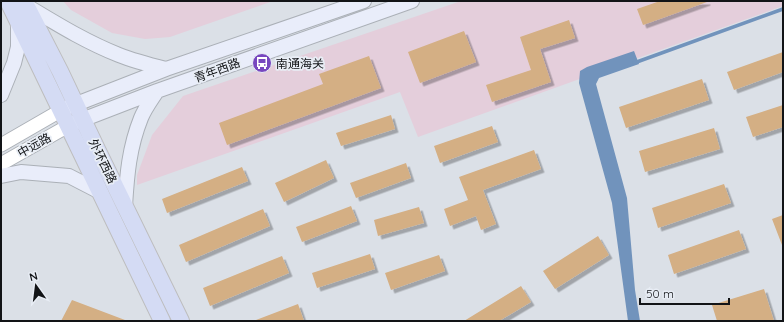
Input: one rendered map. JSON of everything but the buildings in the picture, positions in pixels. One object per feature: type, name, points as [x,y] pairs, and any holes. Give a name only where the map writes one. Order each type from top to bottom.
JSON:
[{"type":"main road","name":"外环西路","points":[[8,1],[162,321]]},
{"type":"main road","name":"青年西路","points":[[60,110],[166,69],[364,1]]},
{"type":"main road","name":"青年西路","points":[[68,126],[157,91],[412,1]]},
{"type":"main road","name":"外环西路","points":[[26,4],[84,119],[181,321]]},
{"type":"main road","points":[[26,4],[72,34],[132,60],[166,69]]},
{"type":"main road","points":[[1,94],[14,63],[18,47],[18,21]]},
{"type":"main road","points":[[125,206],[128,162],[134,139],[142,116],[157,91]]},
{"type":"main road","points":[[1,176],[22,172],[69,176],[100,192]]},
{"type":"street","name":"中远路","points":[[1,145],[60,110]]},
{"type":"street","name":"中远路","points":[[1,164],[68,126]]},
{"type":"shaded area","points":[[63,1],[273,1],[170,37],[145,39],[112,33],[71,10]]},
{"type":"shaded area","points":[[461,1],[783,1],[783,6],[418,137],[400,92],[137,185],[137,175],[152,135],[183,96]]},
{"type":"water","points":[[634,51],[639,64],[599,78],[596,84],[627,198],[635,290],[640,321],[628,321],[612,203],[579,83],[580,71],[587,67]]},
{"type":"waterway","points":[[634,63],[783,9]]},
{"type":"place","name":"南通海关","points":[[262,63]]}]
